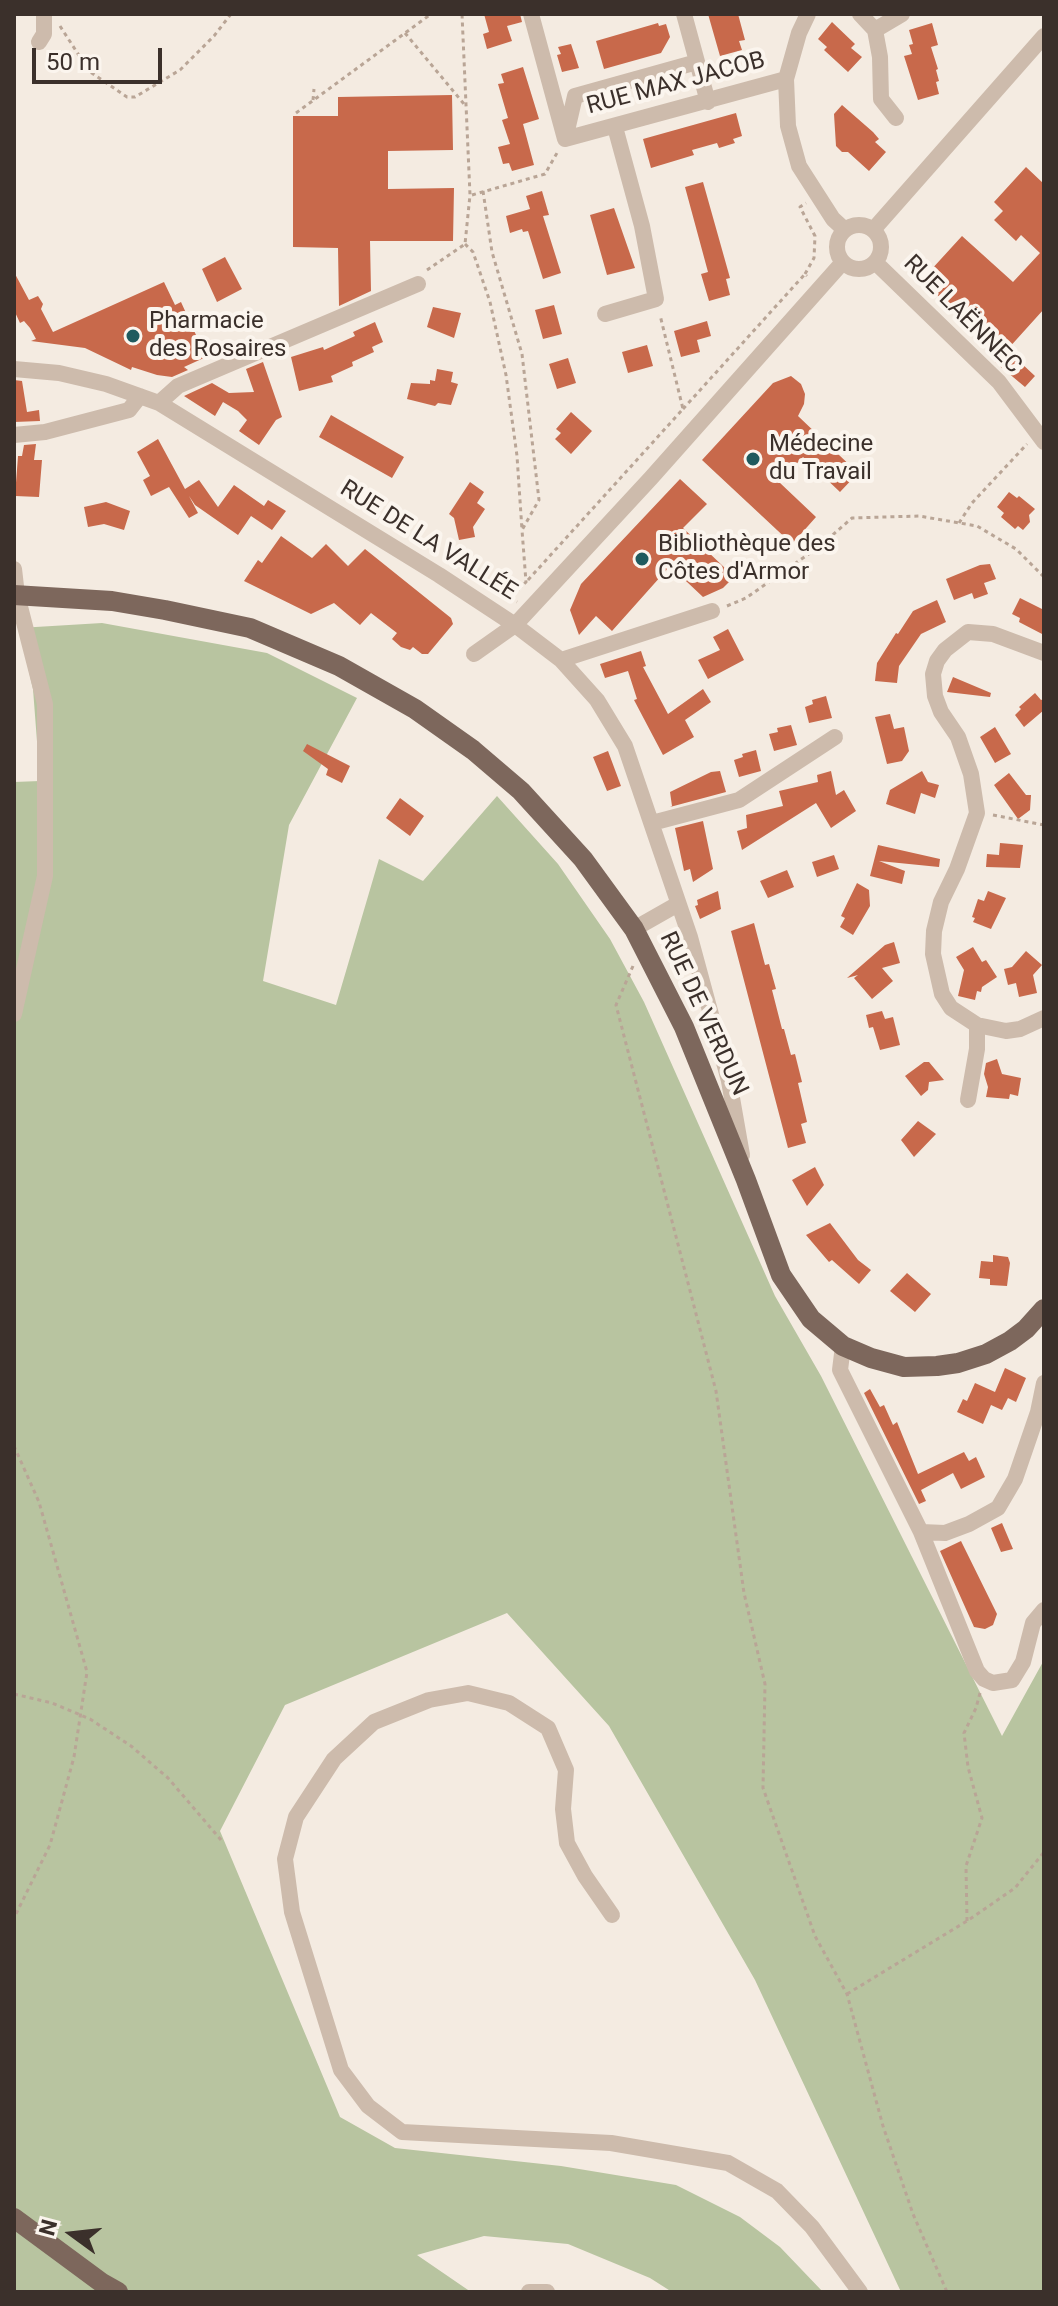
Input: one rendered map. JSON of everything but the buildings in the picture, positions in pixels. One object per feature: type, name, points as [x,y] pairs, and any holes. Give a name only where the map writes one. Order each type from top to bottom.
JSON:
[{"type":"main road","name":"RUE DE VERDUN","points":[[15,595],[112,601],[250,628],[339,666],[443,728],[521,791],[583,859],[639,937],[684,1027],[786,1283],[811,1319],[843,1346]]},
{"type":"main road","points":[[843,1346],[904,1367],[958,1363],[986,1354],[1010,1341],[1044,1309]]},
{"type":"main road","points":[[14,2218],[118,2292]]},
{"type":"street","points":[[39,42],[44,34],[44,14]]},
{"type":"street","name":"RUE MAX JACOB","points":[[531,14],[565,139],[786,79]]},
{"type":"street","points":[[684,14],[708,102]]},
{"type":"street","points":[[808,14],[799,33],[786,79],[788,126],[799,166],[833,219],[845,230]]},
{"type":"street","points":[[860,14],[875,30],[880,57],[881,99],[896,118]]},
{"type":"street","points":[[875,30],[902,14]]},
{"type":"street","points":[[873,230],[1044,36]]},
{"type":"street","points":[[565,139],[575,96],[697,62]]},
{"type":"street","points":[[605,314],[656,299],[642,226],[615,127]]},
{"type":"street","points":[[857,225],[873,230],[880,245],[875,262],[857,269],[843,262],[837,242],[845,230],[857,225]]},
{"type":"street","points":[[474,654],[515,625],[843,262]]},
{"type":"street","name":"RUE LAËNNEC","points":[[875,262],[999,382],[1041,438]]},
{"type":"street","points":[[159,403],[178,386],[418,284]]},
{"type":"street","name":"RUE DE LA VALLÉE","points":[[14,369],[59,373],[106,384],[159,403],[439,575],[515,625],[561,660],[597,700],[625,746],[690,937],[729,1081],[746,1180]]},
{"type":"street","points":[[14,435],[45,432],[129,410],[140,396]]},
{"type":"street","points":[[14,569],[15,595],[45,704],[45,876],[14,1014]]},
{"type":"street","points":[[561,660],[712,611]]},
{"type":"street","points":[[1044,653],[993,634],[968,632],[945,650],[933,674],[935,696],[962,746],[971,774],[977,813],[941,902],[934,931],[933,954],[942,994],[951,1008],[977,1025],[1006,1031],[1020,1029],[1044,1018]]},
{"type":"street","points":[[652,823],[739,800],[835,737]]},
{"type":"street","points":[[639,937],[678,904]]},
{"type":"street","points":[[968,1100],[977,1049],[977,1025]]},
{"type":"street","points":[[843,1346],[840,1370],[921,1532],[977,1671],[984,1679],[993,1683],[1012,1680],[1023,1662],[1033,1623],[1044,1610]]},
{"type":"street","points":[[921,1532],[945,1533],[998,1508],[1015,1479],[1038,1412],[1044,1383]]},
{"type":"street","points":[[612,1915],[567,1843],[563,1809],[566,1770],[548,1728],[509,1703],[468,1693],[429,1700],[374,1722],[334,1759],[296,1817],[285,1859],[292,1912],[341,2070],[368,2106],[402,2132],[611,2143],[728,2163],[777,2191],[812,2227],[860,2292]]},
{"type":"street","points":[[529,2292],[547,2292]]},
{"type":"path","points":[[60,25],[89,71],[127,97],[135,97],[180,70],[231,14]]},
{"type":"path","points":[[296,113],[431,14]]},
{"type":"path","points":[[418,284],[421,274],[465,244],[470,195],[462,14]]},
{"type":"path","points":[[405,33],[465,105]]},
{"type":"path","points":[[313,100],[314,89]]},
{"type":"path","points":[[470,195],[545,174],[565,139]]},
{"type":"path","points":[[483,191],[492,252],[522,354],[539,500],[522,530]]},
{"type":"path","points":[[528,610],[510,598],[805,274],[814,258],[815,236],[800,207],[818,196]]},
{"type":"path","points":[[465,244],[473,252],[490,302],[506,375],[517,456],[526,582]]},
{"type":"path","points":[[805,274],[821,288]]},
{"type":"path","points":[[656,299],[683,409]]},
{"type":"path","points":[[959,523],[972,503],[1041,438]]},
{"type":"path","points":[[712,611],[746,598],[820,546],[852,518],[919,516],[977,526],[1016,549],[1044,577]]},
{"type":"path","points":[[977,813],[1044,825]]},
{"type":"path","points":[[639,937],[616,1005],[716,1391],[744,1593],[765,1684],[763,1788],[815,1936],[847,1994],[883,2126],[913,2214],[947,2292]]},
{"type":"path","points":[[14,1446],[39,1502],[87,1672],[74,1757],[50,1845],[14,1918]]},
{"type":"path","points":[[967,1921],[966,1866],[982,1818],[968,1767],[964,1733],[976,1708],[984,1679]]},
{"type":"path","points":[[14,1694],[52,1703],[90,1719],[131,1746],[168,1778],[221,1840]]},
{"type":"path","points":[[847,1994],[1015,1888],[1044,1852]]},
{"type":"green space","points":[[102,623],[267,653],[357,698],[289,825],[263,981],[336,1005],[379,859],[423,881],[497,796],[558,864],[610,939],[644,1002],[775,1296],[821,1376],[1002,1736],[1044,1660],[1044,2292],[901,2292],[755,1980],[609,1726],[507,1613],[285,1705],[220,1831],[340,2117],[395,2148],[561,2166],[676,2185],[740,2217],[780,2247],[823,2292],[672,2292],[650,2278],[568,2244],[484,2236],[417,2255],[471,2292],[14,2292],[14,782],[40,781],[33,689],[19,628]]},
{"type":"place","name":"Pharmacie des Rosaires","points":[[133,336]]},
{"type":"place","name":"Médecine du Travail","points":[[753,459]]},
{"type":"place","name":"Bibliothèque des Côtes d'Armor","points":[[642,559]]}]
